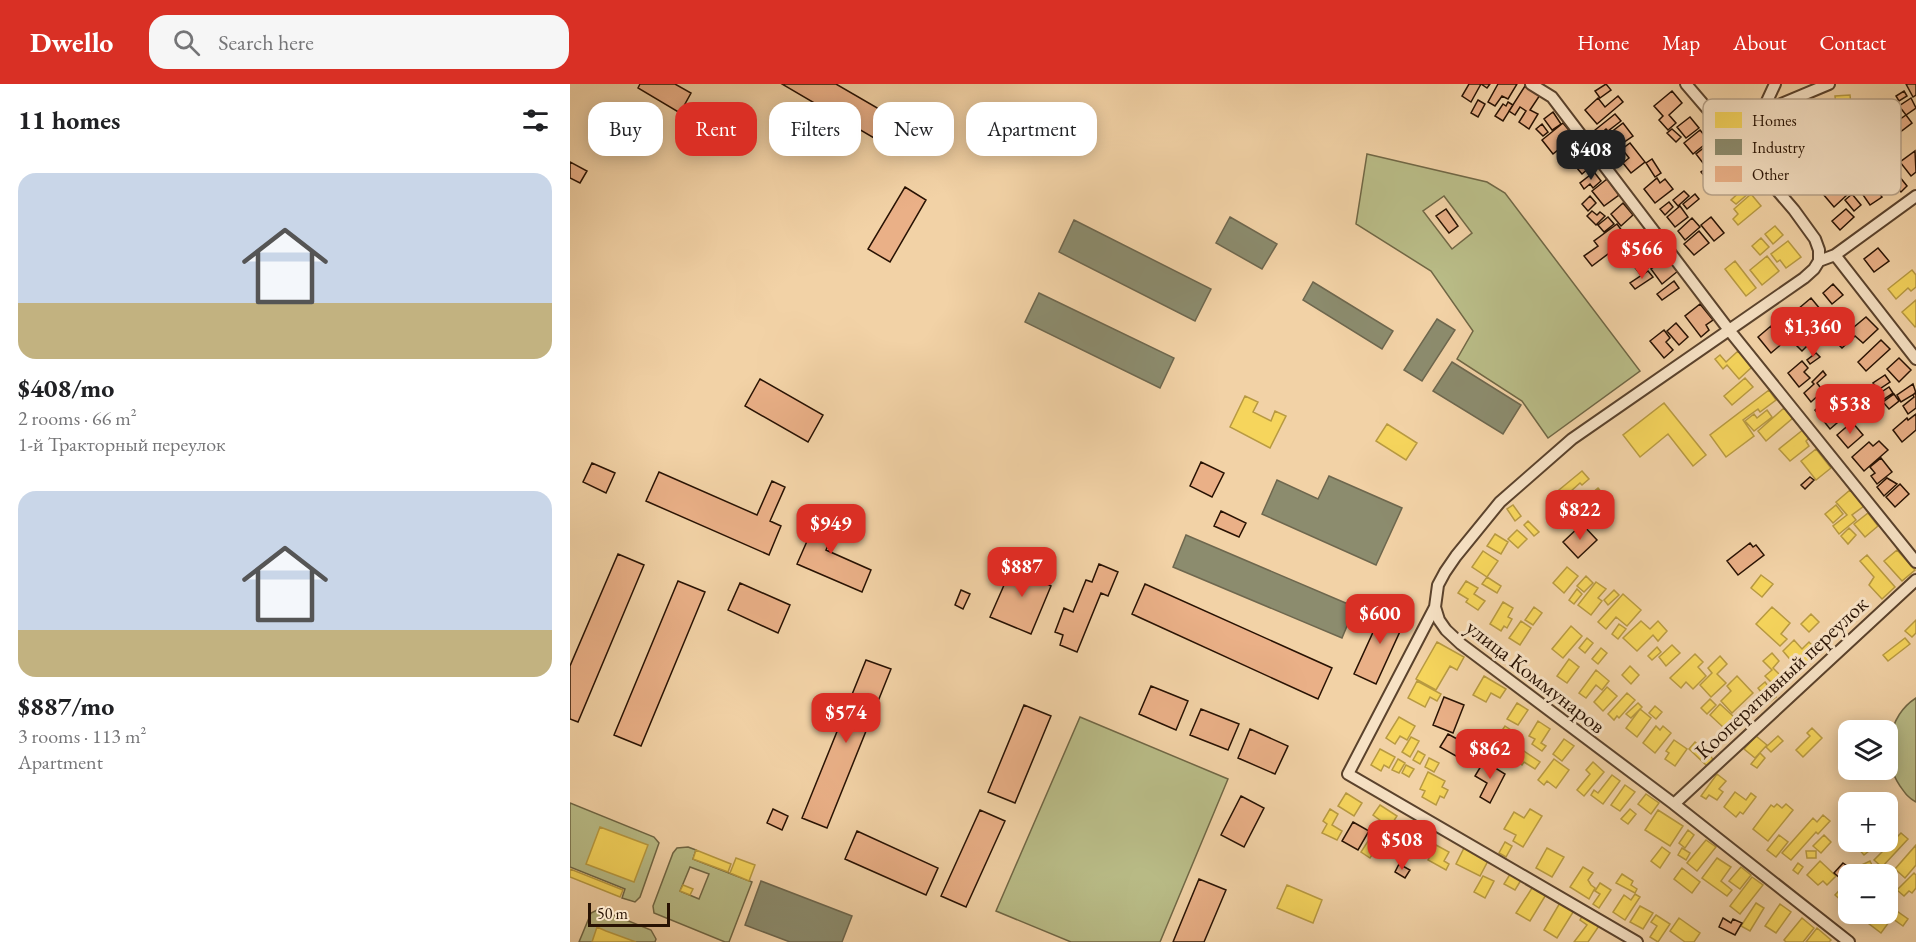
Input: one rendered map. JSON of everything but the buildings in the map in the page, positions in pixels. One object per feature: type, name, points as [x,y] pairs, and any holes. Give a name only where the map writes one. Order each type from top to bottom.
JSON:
[{"type":"street","points":[[1531,84],[1552,97],[1730,330],[1916,562]]},
{"type":"street","points":[[1686,84],[1703,104]]},
{"type":"street","points":[[1768,99],[1775,84]]},
{"type":"street","points":[[1793,99],[1829,84]]},
{"type":"street","points":[[1637,942],[1348,774],[1435,607],[1438,585],[1444,572],[1500,502],[1572,439],[1814,269],[1819,261],[1819,250],[1815,239],[1781,195]]},
{"type":"street","points":[[1819,261],[1835,255],[1916,196]]},
{"type":"street","points":[[1835,255],[1916,359]]},
{"type":"street","name":"Кооперативный переулок","points":[[1674,804],[1916,580]]},
{"type":"street","name":"улица Коммунаров","points":[[1435,607],[1439,620],[1446,630],[1461,644],[1674,804],[1848,942]]},
{"type":"green space","points":[[1367,154],[1487,182],[1505,193],[1640,371],[1548,438],[1522,401],[1457,359],[1473,331],[1431,271],[1356,224]],"holes":[[[1444,196],[1472,233],[1452,249],[1423,211]]]},
{"type":"green space","points":[[1916,698],[1916,802],[1905,793],[1897,780],[1897,720],[1906,706]]},
{"type":"green space","points":[[1080,717],[1228,779],[1160,942],[1071,942],[996,911]]},
{"type":"green space","points":[[570,803],[654,837],[659,843],[640,897],[635,902],[622,898],[625,889],[570,867]]},
{"type":"green space","points":[[688,847],[696,850],[693,859],[752,882],[729,942],[654,913],[653,906],[677,848]],"holes":[[[690,867],[709,874],[699,899],[680,891]]]},
{"type":"green space","points":[[599,909],[651,930],[656,939],[655,942],[579,942],[591,913]]}]
